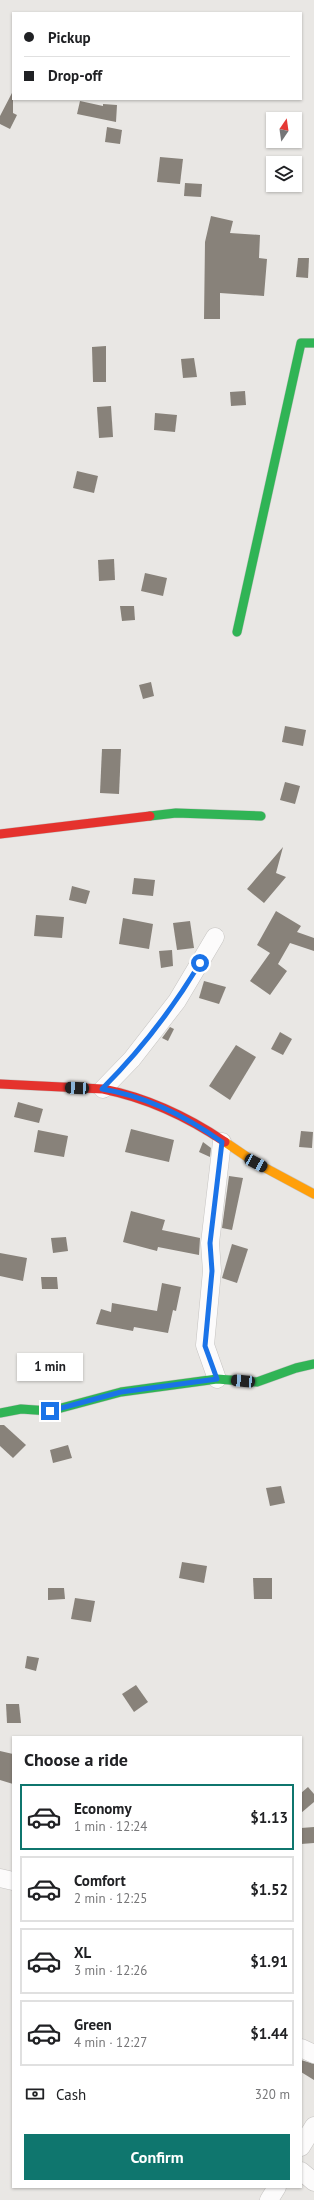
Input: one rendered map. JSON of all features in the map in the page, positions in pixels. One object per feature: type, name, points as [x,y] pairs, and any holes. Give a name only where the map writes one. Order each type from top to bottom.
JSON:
[{"type":"street","points":[[237,632],[301,343],[314,343]]},
{"type":"street","points":[[0,834],[176,813],[261,816]]},
{"type":"street","points":[[102,1089],[132,1059],[173,1007],[215,937]]},
{"type":"street","points":[[0,1084],[102,1089],[118,1092],[153,1103],[198,1124],[222,1142],[256,1163],[314,1194]]},
{"type":"street","points":[[217,1379],[205,1346],[212,1271],[210,1243],[222,1142]]},
{"type":"street","points":[[0,1413],[21,1409],[50,1411],[121,1392],[217,1379],[257,1382],[296,1368],[314,1364]]},
{"type":"street","points":[[0,1878],[12,1881]]},
{"type":"street","points":[[302,2048],[314,2054]]},
{"type":"street","points":[[302,2145],[314,2126]]},
{"type":"street","points":[[302,2172],[314,2182]]},
{"type":"street","points":[[269,2200],[276,2188]]},
{"type":"building","points":[[12,93],[13,113],[17,115],[10,129],[0,124],[0,116]]},
{"type":"building","points":[[80,101],[103,106],[103,104],[117,105],[116,122],[77,114]]},
{"type":"building","points":[[107,127],[122,130],[120,144],[105,142]]},
{"type":"building","points":[[160,157],[183,159],[180,184],[157,182]]},
{"type":"building","points":[[185,183],[202,184],[201,197],[184,196]]},
{"type":"building","points":[[211,216],[233,221],[230,233],[260,235],[259,258],[267,259],[264,296],[220,293],[220,319],[204,319],[205,242]]},
{"type":"building","points":[[298,258],[309,258],[308,278],[296,277]]},
{"type":"building","points":[[106,346],[106,382],[93,382],[92,347]]},
{"type":"building","points":[[194,358],[197,377],[183,378],[181,359]]},
{"type":"building","points":[[245,391],[246,405],[231,406],[230,392]]},
{"type":"building","points":[[111,406],[113,437],[99,438],[97,407]]},
{"type":"building","points":[[155,413],[177,415],[175,432],[154,430]]},
{"type":"building","points":[[77,471],[98,476],[94,493],[73,488]]},
{"type":"building","points":[[114,559],[115,580],[99,581],[98,560]]},
{"type":"building","points":[[145,573],[167,578],[163,596],[141,591]]},
{"type":"building","points":[[120,606],[134,606],[135,620],[122,621]]},
{"type":"building","points":[[151,682],[154,696],[143,699],[139,685]]},
{"type":"building","points":[[285,726],[306,730],[303,746],[282,742]]},
{"type":"building","points":[[102,749],[121,749],[119,794],[100,793]]},
{"type":"building","points":[[285,782],[300,786],[295,804],[280,800]]},
{"type":"building","points":[[283,847],[276,873],[286,877],[264,903],[247,889]]},
{"type":"building","points":[[134,878],[155,880],[153,896],[132,894]]},
{"type":"building","points":[[72,886],[90,891],[86,904],[69,900]]},
{"type":"building","points":[[276,911],[301,926],[297,932],[314,938],[314,951],[290,943],[278,964],[287,971],[270,995],[250,981],[270,953],[257,945]]},
{"type":"building","points":[[36,915],[64,917],[62,938],[34,936]]},
{"type":"building","points":[[123,918],[153,924],[149,949],[119,944]]},
{"type":"building","points":[[190,921],[194,948],[177,950],[173,923]]},
{"type":"building","points":[[172,950],[173,966],[161,968],[159,951]]},
{"type":"building","points":[[204,981],[226,987],[219,1004],[199,998]]},
{"type":"building","points":[[170,1027],[174,1029],[168,1041],[162,1038]]},
{"type":"building","points":[[280,1032],[292,1039],[283,1055],[271,1049]]},
{"type":"building","points":[[236,1045],[256,1057],[230,1100],[209,1086]]},
{"type":"building","points":[[18,1102],[43,1109],[39,1123],[14,1117]]},
{"type":"building","points":[[131,1129],[174,1140],[169,1162],[125,1152]]},
{"type":"building","points":[[38,1130],[68,1136],[64,1157],[34,1152]]},
{"type":"building","points":[[301,1131],[313,1132],[312,1148],[299,1147]]},
{"type":"building","points":[[203,1142],[211,1148],[210,1157],[199,1152]]},
{"type":"building","points":[[229,1176],[243,1178],[232,1230],[222,1228]]},
{"type":"building","points":[[131,1211],[165,1220],[162,1230],[200,1238],[199,1255],[158,1247],[157,1251],[123,1242]]},
{"type":"building","points":[[66,1237],[68,1251],[53,1253],[51,1238]]},
{"type":"building","points":[[232,1244],[248,1249],[237,1283],[222,1278]]},
{"type":"building","points":[[0,1253],[27,1258],[23,1281],[0,1276]]},
{"type":"building","points":[[41,1277],[57,1277],[58,1289],[42,1289]]},
{"type":"building","points":[[162,1283],[181,1287],[176,1311],[173,1310],[168,1333],[134,1327],[133,1331],[96,1324],[101,1309],[111,1312],[112,1303],[157,1311]]},
{"type":"building","points":[[0,1425],[4,1425],[26,1445],[13,1458],[0,1446]]},
{"type":"building","points":[[68,1445],[72,1458],[53,1463],[50,1450]]},
{"type":"building","points":[[281,1486],[285,1503],[270,1506],[266,1488]]},
{"type":"building","points":[[182,1562],[207,1566],[204,1583],[179,1578]]},
{"type":"building","points":[[253,1578],[272,1578],[272,1599],[254,1599]]},
{"type":"building","points":[[48,1588],[64,1588],[65,1599],[48,1600]]},
{"type":"building","points":[[75,1598],[95,1601],[91,1622],[71,1619]]},
{"type":"building","points":[[27,1656],[39,1658],[36,1671],[25,1668]]},
{"type":"building","points":[[136,1685],[148,1702],[134,1712],[122,1694]]},
{"type":"building","points":[[6,1704],[19,1704],[21,1723],[7,1723]]},
{"type":"building","points":[[0,1751],[12,1754],[12,1784],[0,1780]]},
{"type":"building","points":[[308,1787],[314,1794],[314,1802],[302,1812],[302,1792]]},
{"type":"building","points":[[314,1827],[314,1843],[302,1844],[302,1828]]},
{"type":"building","points":[[302,2060],[314,2064],[314,2080],[302,2073]]},
{"type":"traffic: fast","points":[[237,632],[301,343],[314,343]]},
{"type":"traffic: fast","points":[[150,816],[176,813],[261,816]]},
{"type":"traffic: fast","points":[[0,1413],[21,1409],[50,1411],[121,1392],[217,1379],[257,1382],[296,1368],[314,1364]]},
{"type":"traffic: slow","points":[[225,1142],[256,1163],[314,1194]]},
{"type":"traffic: jam","points":[[0,834],[150,816]]},
{"type":"traffic: jam","points":[[0,1084],[103,1089],[120,1093],[152,1103],[197,1124],[225,1142]]},
{"type":"route","points":[[50,1411],[121,1392],[217,1379],[205,1346],[212,1271],[210,1243],[222,1142],[198,1124],[153,1103],[118,1092],[102,1089],[132,1059],[156,1030],[177,1001],[200,963]]}]
